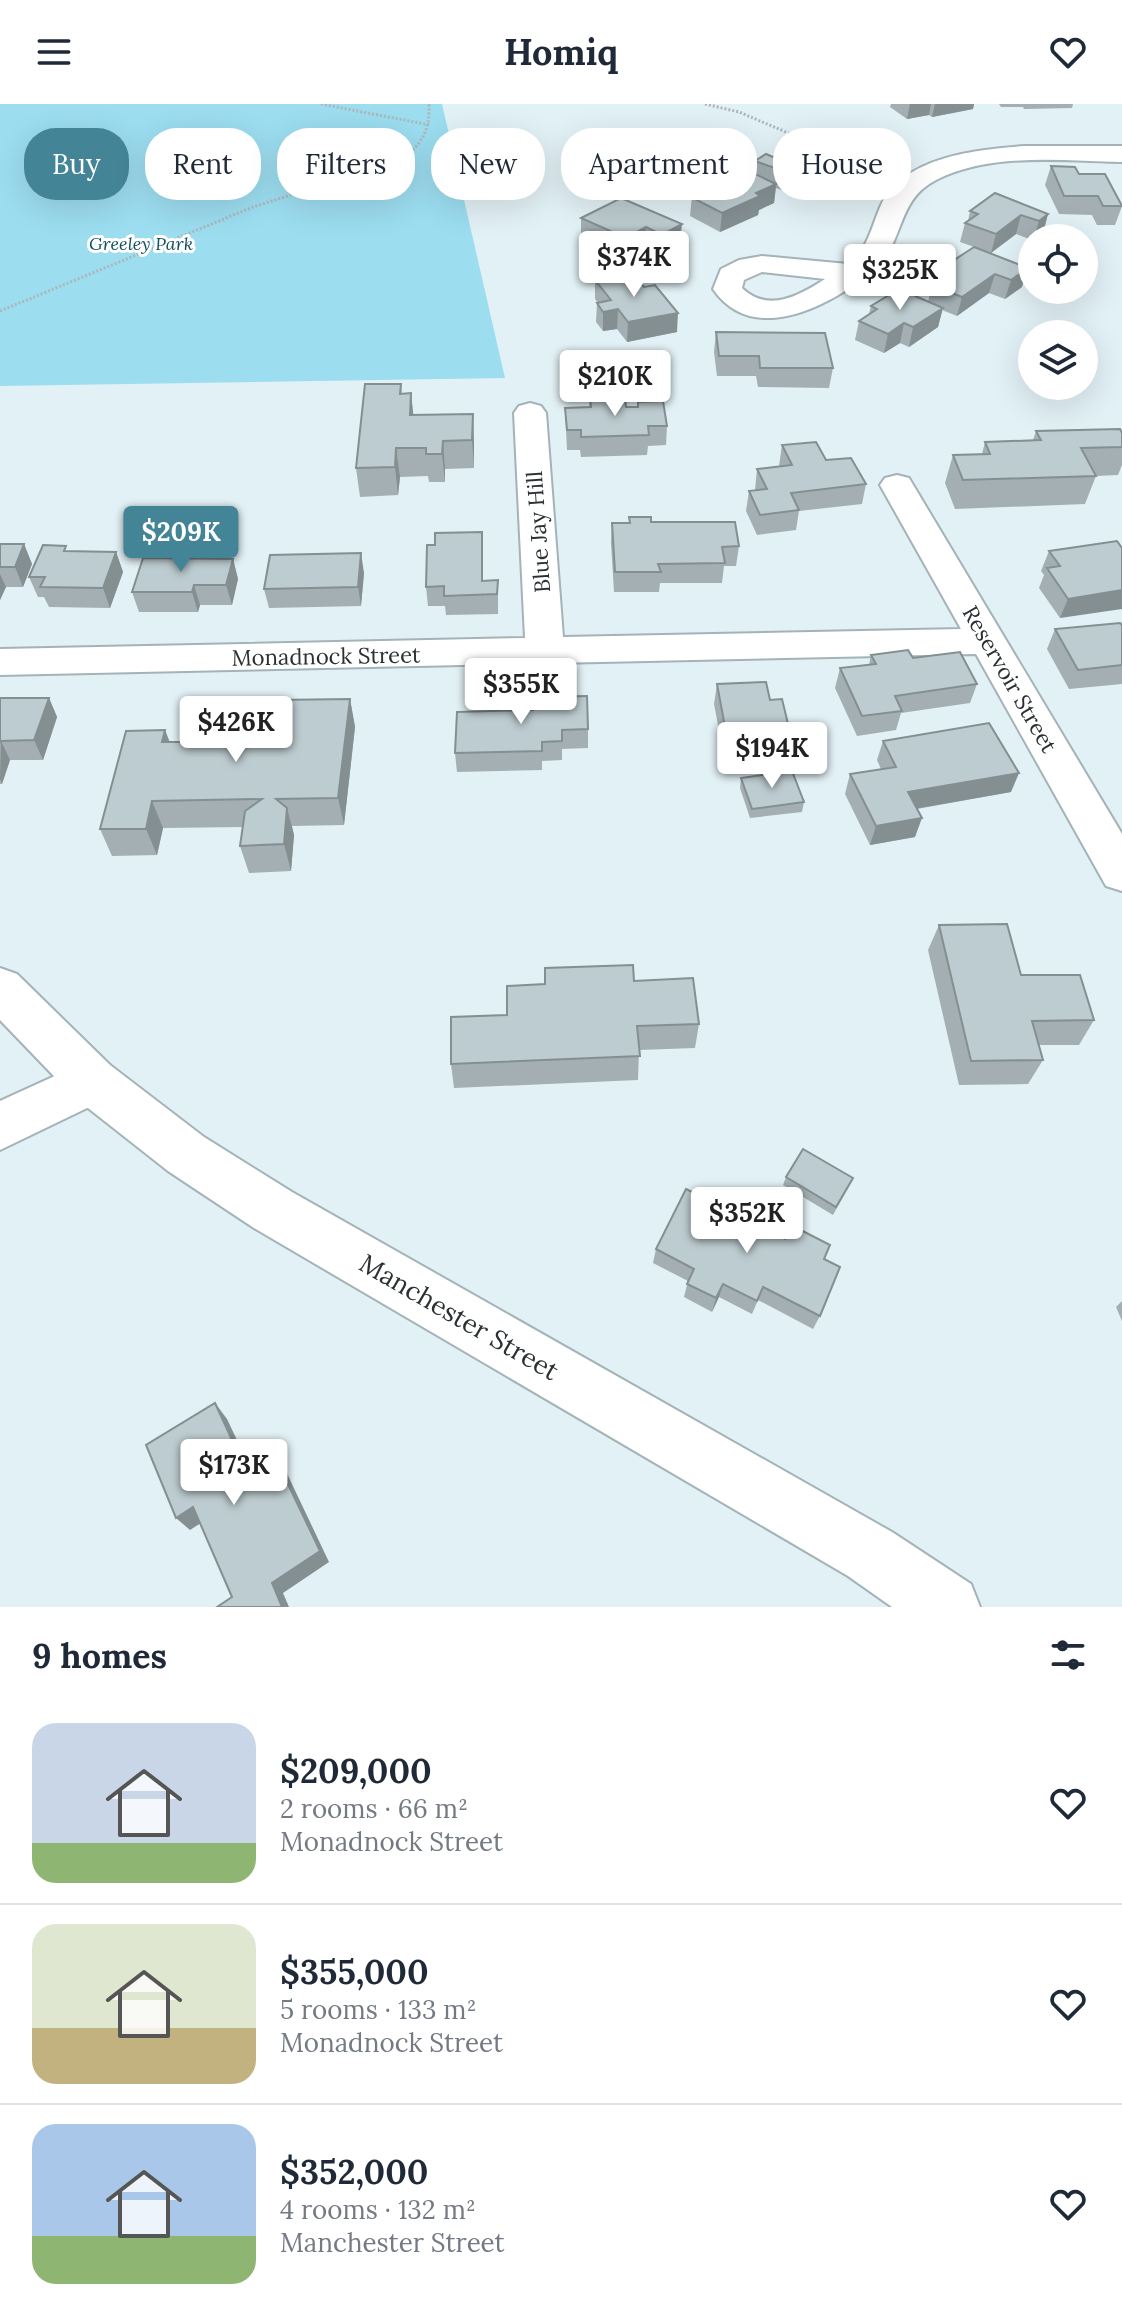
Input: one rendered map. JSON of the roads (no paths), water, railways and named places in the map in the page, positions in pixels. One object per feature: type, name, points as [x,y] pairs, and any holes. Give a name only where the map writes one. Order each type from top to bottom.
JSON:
[{"type":"street","points":[[854,273],[871,259],[897,196],[912,181],[947,166],[998,155],[1122,154]]},
{"type":"street","name":"Blue Jay Hill","points":[[530,413],[545,652]]},
{"type":"street","name":"Reservoir Street","points":[[897,485],[1122,873]]},
{"type":"street","name":"Monadnock Street","points":[[0,662],[988,641]]},
{"type":"street","name":"Manchester Street","points":[[0,988],[92,1081],[186,1154],[273,1210],[870,1554],[948,1607]]},
{"type":"street","points":[[0,1126],[92,1081]]},
{"type":"park label","name":"Greeley Park","points":[[141,244]]}]
